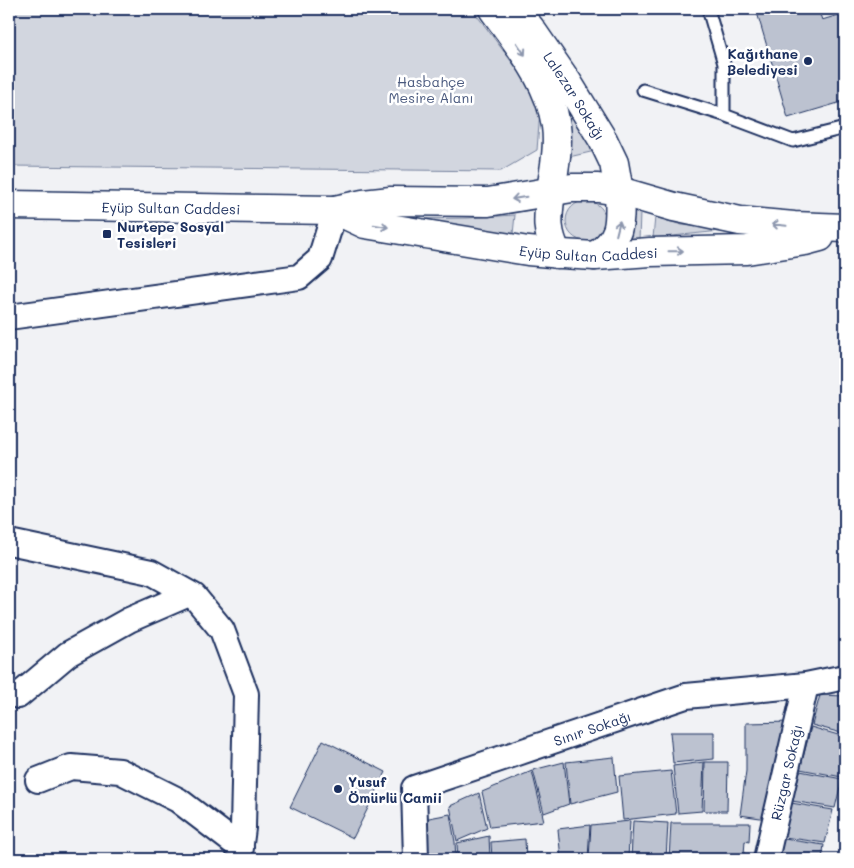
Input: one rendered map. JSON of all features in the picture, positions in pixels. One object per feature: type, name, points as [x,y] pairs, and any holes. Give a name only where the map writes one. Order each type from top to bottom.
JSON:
[{"type":"main road","name":"Lalezar Sokağı","points":[[493,9],[524,53],[546,92],[552,110],[556,127],[557,148],[551,191]]},
{"type":"main road","name":"Lalezar Sokağı","points":[[514,9],[530,28],[562,75],[603,140],[614,163],[619,191]]},
{"type":"main road","name":"Eyüp Sultan Caddesi","points":[[9,205],[335,210],[391,201],[488,202],[572,188],[598,188],[619,191],[674,207],[740,221],[845,229]]},
{"type":"main road","points":[[551,191],[548,222],[550,239],[558,254]]},
{"type":"main road","points":[[595,256],[605,250],[615,239],[620,225],[619,191]]},
{"type":"main road","name":"Eyüp Sultan Caddesi","points":[[335,210],[365,224],[528,251],[595,256],[650,252],[747,250],[805,241],[845,229]]},
{"type":"street","points":[[9,317],[299,277],[320,259],[335,210]]},
{"type":"street","points":[[9,542],[152,572],[194,596],[222,630],[246,694],[243,828],[240,854]]},
{"type":"street","points":[[18,696],[68,654],[130,620],[189,594]]},
{"type":"street","name":"Sınır Sokağı","points":[[416,859],[414,788],[686,696],[806,685],[845,676]]},
{"type":"street","name":"Rüzgar Sokağı","points":[[766,859],[806,685]]},
{"type":"street","points":[[38,780],[71,767],[120,772],[178,800],[240,854]]},
{"type":"lane","points":[[708,9],[724,64],[724,115]]},
{"type":"lane","points":[[643,90],[724,115],[793,141],[845,128]]},
{"type":"green space","name":"Hasbahçe Mesire Alanı","points":[[9,9],[472,9],[523,77],[540,111],[537,150],[501,171],[9,166]]},
{"type":"green space","points":[[564,100],[595,151],[569,157]]},
{"type":"green space","points":[[586,201],[600,207],[606,221],[600,235],[586,241],[572,235],[566,221],[572,207]]},
{"type":"green space","points":[[633,211],[640,213],[639,240],[628,242],[631,236]]},
{"type":"green space","points":[[515,215],[513,234],[407,219],[467,218]]},
{"type":"green space","points":[[655,217],[682,225],[730,230],[653,238]]},
{"type":"building","name":"Kağıthane Belediyesi","points":[[756,9],[818,9],[822,20],[845,13],[845,101],[788,118]]},
{"type":"building","points":[[820,695],[845,696],[845,734],[812,725]]},
{"type":"building","points":[[791,722],[767,819],[740,815],[746,771],[746,723]]},
{"type":"building","points":[[811,727],[845,737],[845,764],[842,777],[800,769]]},
{"type":"building","points":[[670,732],[714,732],[714,759],[673,763]]},
{"type":"building","name":"Yusuf Ömürlü Camii","points":[[323,740],[386,772],[353,838],[290,807]]},
{"type":"building","points":[[614,757],[617,792],[570,804],[566,762]]},
{"type":"building","points":[[564,762],[569,804],[544,813],[533,770]]},
{"type":"building","points":[[704,762],[702,811],[678,813],[673,766]]},
{"type":"building","points":[[705,762],[728,762],[727,811],[704,811]]},
{"type":"building","points":[[532,771],[544,821],[490,827],[482,792]]},
{"type":"building","points":[[671,771],[676,814],[623,820],[619,776]]},
{"type":"building","points":[[800,771],[842,779],[835,808],[792,801]]},
{"type":"building","points":[[479,793],[487,828],[457,841],[450,806]]},
{"type":"building","points":[[791,803],[833,810],[825,843],[784,837]]},
{"type":"building","points":[[450,814],[456,859],[426,859],[424,819]]},
{"type":"building","points":[[630,821],[628,859],[589,859],[591,825]]},
{"type":"building","points":[[633,821],[668,823],[666,859],[631,859]]},
{"type":"building","points":[[671,823],[750,823],[749,842],[745,841],[744,854],[738,854],[738,859],[669,859]]},
{"type":"building","points":[[590,825],[588,859],[561,859],[558,829]]},
{"type":"building","points":[[489,836],[490,859],[458,859],[457,843]]},
{"type":"building","points":[[843,837],[845,837],[845,859],[842,859]]},
{"type":"building","points":[[525,839],[526,859],[492,859],[491,842]]},
{"type":"building","points":[[784,839],[824,845],[822,859],[777,859]]},
{"type":"place","name":"Kağıthane Belediyesi","points":[[808,61]]},
{"type":"place","name":"Nurtepe Sosyal Tesisleri","points":[[107,234]]},
{"type":"place","name":"Yusuf Ömürlü Camii","points":[[338,789]]}]
